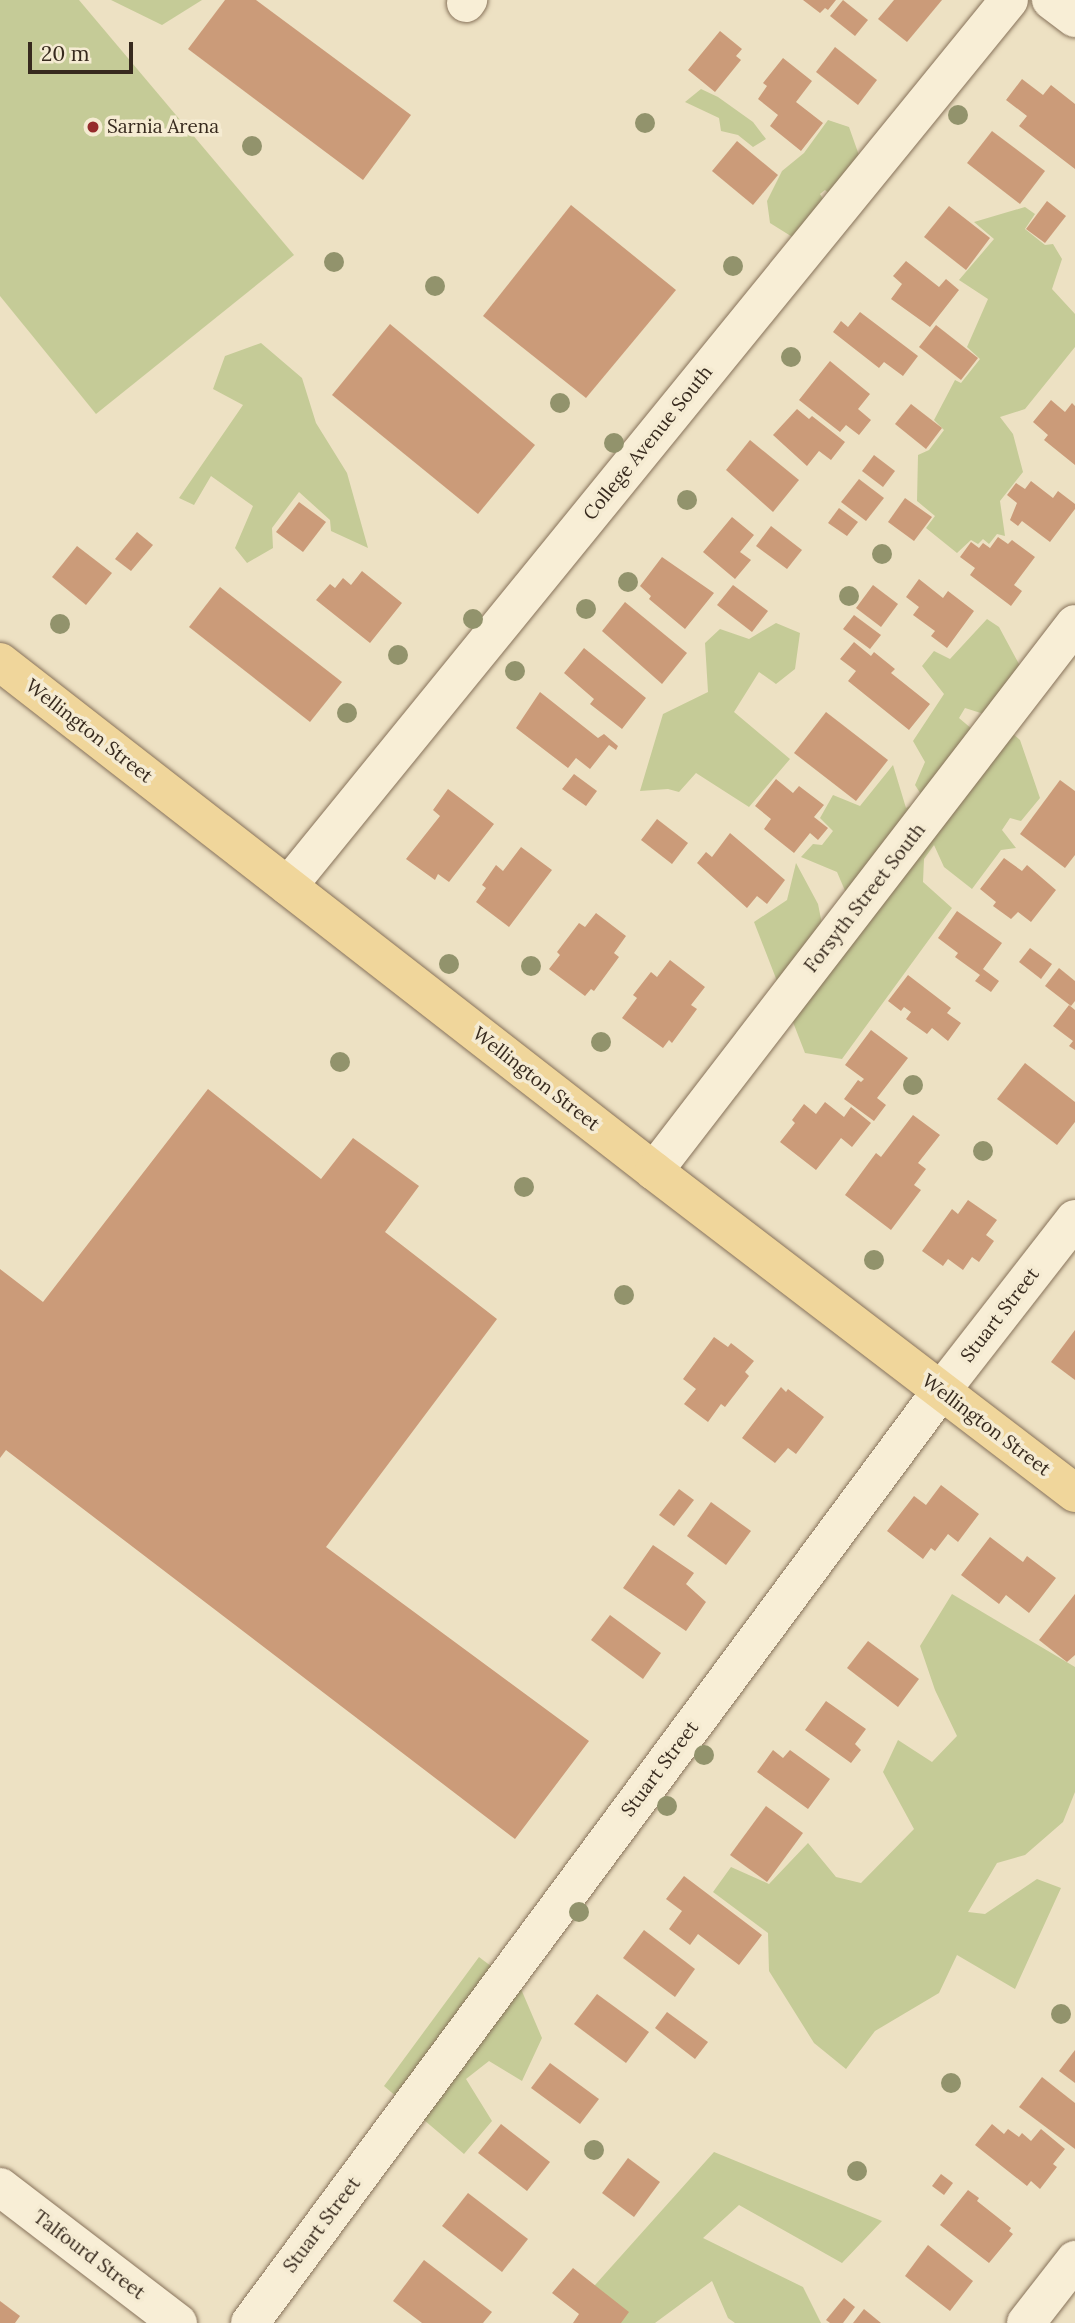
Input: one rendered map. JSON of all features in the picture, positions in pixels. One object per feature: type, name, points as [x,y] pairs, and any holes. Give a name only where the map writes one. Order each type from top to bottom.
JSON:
[{"type":"main road","name":"Wellington Street","points":[[1,665],[1075,1493]]},
{"type":"street","name":"College Avenue South","points":[[288,886],[1009,0]]},
{"type":"street","points":[[1051,0],[1075,18]]},
{"type":"street","name":"Forsyth Street South","points":[[654,1171],[1075,624]]},
{"type":"street","name":"Stuart Street","points":[[250,2323],[941,1391],[1075,1219]]},
{"type":"street","name":"Talfourd Street","points":[[0,2187],[178,2323]]},
{"type":"street","points":[[1026,2323],[1075,2260]]},
{"type":"green space","name":"Sarnia Arena","points":[[0,0],[79,0],[294,255],[96,414],[0,296]]},
{"type":"green space","points":[[111,0],[202,0],[162,25]]},
{"type":"green space","points":[[701,89],[718,97],[753,122],[766,139],[753,147],[738,135],[721,131],[719,118],[685,102]]},
{"type":"green space","points":[[828,120],[849,127],[860,158],[832,196],[825,190],[820,194],[826,204],[794,238],[770,223],[767,201],[782,171],[804,153]]},
{"type":"green space","points":[[1025,207],[1035,214],[1025,229],[1045,245],[1053,244],[1062,259],[1052,289],[1075,314],[1075,347],[1025,409],[1000,417],[1013,434],[1023,472],[1000,501],[1005,536],[997,534],[989,544],[983,539],[978,544],[971,540],[957,553],[926,528],[935,516],[917,501],[918,455],[929,450],[944,430],[934,420],[955,380],[961,383],[980,359],[967,347],[988,299],[959,280],[994,239],[974,222]]},
{"type":"green space","points":[[261,343],[302,378],[316,423],[347,473],[368,548],[331,531],[330,520],[299,492],[272,528],[273,548],[247,563],[235,548],[253,506],[211,476],[194,505],[179,498],[243,405],[213,389],[225,356]]},
{"type":"green space","points":[[987,619],[999,627],[1026,677],[987,715],[965,708],[959,718],[979,735],[1006,728],[1020,740],[1040,798],[1021,821],[1010,818],[1002,830],[1016,848],[1001,850],[972,889],[944,867],[934,845],[924,859],[923,882],[952,908],[842,1059],[805,1053],[754,922],[787,900],[796,863],[818,904],[825,939],[852,907],[837,872],[801,857],[813,844],[822,845],[833,831],[820,818],[833,795],[860,806],[893,765],[906,808],[924,799],[915,785],[925,762],[913,741],[944,694],[922,666],[934,651],[950,659]]},
{"type":"green space","points":[[776,623],[800,633],[795,669],[776,684],[759,672],[734,712],[790,759],[749,807],[696,773],[679,792],[668,789],[640,791],[663,714],[708,692],[705,643],[720,629],[749,639]]},
{"type":"green space","points":[[952,1594],[1075,1667],[1075,1792],[1063,1822],[1025,1855],[997,1863],[968,1912],[985,1914],[1037,1879],[1061,1888],[1015,1989],[957,1955],[939,1993],[875,2031],[846,2069],[814,2043],[769,1971],[768,1933],[713,1892],[731,1867],[769,1884],[808,1843],[836,1877],[861,1883],[914,1829],[883,1772],[898,1740],[932,1762],[957,1736],[935,1690],[920,1646]]},
{"type":"green space","points":[[479,1957],[521,1989],[542,2038],[522,2081],[489,2061],[466,2079],[492,2121],[464,2154],[384,2086]]},
{"type":"green space","points":[[714,2152],[882,2221],[842,2263],[739,2205],[703,2238],[803,2287],[821,2323],[735,2323],[728,2318],[712,2281],[655,2323],[593,2323],[587,2294]]},
{"type":"building","points":[[225,0],[256,0],[411,115],[363,180],[188,49]]},
{"type":"building","points":[[803,0],[836,0],[828,10],[825,8],[820,13]]},
{"type":"building","points":[[843,0],[868,20],[855,36],[830,16]]},
{"type":"building","points":[[894,0],[942,0],[907,42],[878,19]]},
{"type":"building","points":[[720,31],[742,49],[736,56],[741,60],[715,92],[688,70]]},
{"type":"building","points":[[835,47],[877,80],[858,105],[816,72]]},
{"type":"building","points":[[783,58],[812,81],[796,102],[823,123],[801,151],[770,126],[778,115],[758,99],[767,86],[763,83]]},
{"type":"building","points":[[1022,79],[1043,95],[1051,85],[1075,104],[1075,169],[1019,126],[1027,116],[1006,100]]},
{"type":"building","points":[[992,131],[1045,171],[1020,204],[967,163]]},
{"type":"building","points":[[737,141],[778,175],[753,205],[712,171]]},
{"type":"building","points":[[1047,201],[1066,216],[1045,243],[1026,229]]},
{"type":"building","points":[[571,205],[676,290],[586,398],[483,316]]},
{"type":"building","points":[[949,206],[990,238],[966,270],[924,237]]},
{"type":"building","points":[[906,261],[939,287],[946,279],[959,290],[930,327],[891,299],[902,284],[893,276]]},
{"type":"building","points":[[860,312],[918,356],[903,376],[884,362],[879,368],[833,332],[841,321],[848,327]]},
{"type":"building","points":[[390,324],[535,445],[478,514],[332,395]]},
{"type":"building","points":[[936,325],[978,358],[961,380],[919,347]]},
{"type":"building","points":[[830,361],[870,394],[858,409],[871,420],[859,435],[846,425],[840,432],[799,400]]},
{"type":"building","points":[[1051,400],[1065,412],[1072,403],[1075,406],[1075,465],[1044,440],[1048,435],[1033,422]]},
{"type":"building","points":[[911,404],[942,428],[926,449],[895,424]]},
{"type":"building","points":[[797,409],[809,419],[812,416],[845,442],[831,460],[819,451],[807,466],[773,435]]},
{"type":"building","points":[[750,440],[799,480],[773,512],[726,470]]},
{"type":"building","points":[[874,455],[895,471],[883,487],[862,471]]},
{"type":"building","points":[[859,479],[884,498],[866,521],[841,502]]},
{"type":"building","points":[[1031,481],[1053,498],[1058,491],[1075,504],[1075,509],[1050,542],[1022,521],[1018,526],[1010,520],[1017,503],[1007,495],[1016,483],[1025,489]]},
{"type":"building","points":[[905,498],[932,517],[914,541],[888,522]]},
{"type":"building","points":[[299,502],[326,522],[303,552],[276,532]]},
{"type":"building","points":[[839,508],[858,522],[847,536],[828,523]]},
{"type":"building","points":[[732,517],[754,535],[740,552],[751,560],[735,579],[703,552]]},
{"type":"building","points":[[771,526],[802,550],[787,569],[756,546]]},
{"type":"building","points":[[137,532],[153,545],[131,571],[115,559]]},
{"type":"building","points":[[998,537],[1008,544],[1012,540],[1035,557],[1014,585],[1022,591],[1011,606],[970,575],[975,568],[960,557],[971,542],[979,548],[983,543],[990,548]]},
{"type":"building","points":[[77,546],[112,573],[86,605],[52,577]]},
{"type":"building","points":[[662,557],[714,593],[685,629],[649,599],[651,596],[640,586]]},
{"type":"building","points":[[362,571],[402,603],[370,643],[316,600],[330,584],[335,588],[343,578],[351,585]]},
{"type":"building","points":[[919,579],[943,598],[948,591],[974,611],[947,648],[931,636],[935,631],[913,615],[919,607],[906,597]]},
{"type":"building","points":[[733,585],[768,611],[752,632],[717,605]]},
{"type":"building","points":[[873,585],[898,604],[881,627],[856,608]]},
{"type":"building","points":[[220,587],[342,682],[310,722],[189,627]]},
{"type":"building","points":[[625,602],[687,653],[662,684],[602,631]]},
{"type":"building","points":[[854,615],[881,635],[870,649],[843,629]]},
{"type":"building","points":[[854,642],[871,656],[874,652],[895,669],[891,673],[930,704],[909,730],[848,681],[856,671],[840,659]]},
{"type":"building","points":[[584,648],[646,698],[622,729],[590,704],[594,699],[564,673]]},
{"type":"building","points":[[540,692],[598,738],[604,734],[618,746],[616,750],[609,745],[590,769],[576,758],[568,768],[516,728]]},
{"type":"building","points":[[826,712],[888,760],[856,801],[794,753]]},
{"type":"building","points":[[574,774],[597,791],[586,806],[562,789]]},
{"type":"building","points":[[776,779],[793,793],[799,786],[824,805],[814,817],[828,828],[818,840],[810,833],[794,853],[764,829],[771,819],[755,806]]},
{"type":"building","points":[[1060,780],[1075,791],[1075,855],[1065,868],[1020,834]]},
{"type":"building","points":[[448,789],[494,824],[449,882],[438,874],[435,880],[406,859],[440,816],[433,810]]},
{"type":"building","points":[[657,819],[688,843],[672,864],[641,840]]},
{"type":"building","points":[[730,833],[785,880],[767,904],[757,896],[747,908],[697,863],[706,852],[712,857]]},
{"type":"building","points":[[521,847],[552,870],[509,927],[476,902],[486,888],[482,885],[496,865],[503,871]]},
{"type":"building","points":[[1004,858],[1022,871],[1027,865],[1056,890],[1031,922],[1018,912],[1011,919],[993,906],[996,902],[980,889]]},
{"type":"building","points":[[957,911],[1002,943],[983,969],[999,981],[991,992],[975,981],[980,975],[955,957],[958,953],[938,938]]},
{"type":"building","points":[[596,913],[626,936],[614,953],[619,957],[594,991],[591,989],[585,996],[549,969],[560,955],[557,952],[579,923],[585,927]]},
{"type":"building","points":[[1030,948],[1052,964],[1041,979],[1019,962]]},
{"type":"building","points":[[670,960],[705,987],[691,1005],[697,1009],[672,1043],[669,1040],[663,1048],[622,1018],[637,998],[633,995],[651,972],[657,977]]},
{"type":"building","points":[[1059,968],[1075,981],[1075,1001],[1071,1006],[1045,986]]},
{"type":"building","points":[[908,975],[951,1008],[947,1013],[961,1023],[948,1041],[932,1028],[927,1034],[906,1019],[911,1012],[904,1007],[901,1011],[888,1001]]},
{"type":"building","points":[[1069,1005],[1075,1010],[1075,1050],[1069,1046],[1073,1041],[1053,1026]]},
{"type":"building","points":[[871,1030],[908,1058],[877,1098],[886,1105],[874,1121],[844,1099],[858,1080],[861,1082],[864,1079],[845,1065]]},
{"type":"building","points":[[1025,1063],[1075,1102],[1075,1122],[1057,1145],[997,1099]]},
{"type":"building","points":[[208,1089],[321,1179],[353,1138],[419,1186],[385,1232],[497,1319],[326,1547],[589,1741],[515,1839],[6,1450],[0,1458],[0,1269],[43,1302]]},
{"type":"building","points":[[825,1102],[844,1117],[851,1107],[871,1123],[852,1147],[841,1138],[816,1170],[780,1142],[795,1123],[792,1120],[804,1104],[816,1114]]},
{"type":"building","points":[[913,1115],[940,1135],[918,1163],[926,1169],[914,1185],[921,1190],[891,1230],[845,1195],[876,1153],[881,1157]]},
{"type":"building","points":[[968,1200],[997,1220],[986,1235],[994,1241],[979,1262],[972,1257],[963,1270],[948,1259],[943,1266],[922,1251],[952,1209],[958,1214]]},
{"type":"building","points":[[1075,1330],[1075,1380],[1051,1362]]},
{"type":"building","points":[[714,1337],[728,1347],[731,1343],[754,1361],[745,1372],[749,1376],[725,1407],[721,1404],[708,1422],[684,1404],[696,1389],[683,1379]]},
{"type":"building","points":[[781,1387],[786,1392],[788,1389],[824,1417],[796,1454],[788,1448],[775,1463],[742,1438]]},
{"type":"building","points":[[941,1485],[979,1514],[958,1542],[948,1534],[935,1551],[931,1548],[923,1559],[887,1531],[914,1496],[926,1505]]},
{"type":"building","points":[[679,1489],[694,1500],[674,1526],[659,1515]]},
{"type":"building","points":[[711,1502],[751,1531],[726,1565],[687,1536]]},
{"type":"building","points":[[990,1537],[1023,1562],[1027,1556],[1056,1578],[1029,1613],[1006,1595],[999,1604],[961,1575]]},
{"type":"building","points":[[653,1545],[694,1573],[686,1584],[706,1602],[686,1631],[623,1588]]},
{"type":"building","points":[[1075,1594],[1075,1655],[1067,1662],[1039,1640]]},
{"type":"building","points":[[610,1615],[661,1653],[643,1679],[591,1640]]},
{"type":"building","points":[[868,1641],[919,1679],[898,1707],[847,1668]]},
{"type":"building","points":[[826,1701],[866,1729],[855,1744],[861,1750],[851,1763],[805,1730]]},
{"type":"building","points":[[773,1750],[783,1758],[790,1750],[830,1779],[808,1809],[757,1772]]},
{"type":"building","points":[[766,1806],[803,1833],[767,1882],[730,1855]]},
{"type":"building","points":[[684,1876],[762,1935],[739,1965],[698,1934],[690,1945],[669,1929],[682,1911],[666,1899]]},
{"type":"building","points":[[644,1930],[695,1969],[675,1997],[623,1958]]},
{"type":"building","points":[[597,1994],[649,2032],[626,2063],[574,2024]]},
{"type":"building","points":[[667,2012],[708,2042],[695,2059],[655,2028]]},
{"type":"building","points":[[1075,2050],[1075,2083],[1059,2071]]},
{"type":"building","points":[[550,2063],[599,2099],[580,2124],[531,2088]]},
{"type":"building","points":[[1042,2077],[1075,2103],[1075,2149],[1019,2107]]},
{"type":"building","points":[[501,2124],[550,2162],[527,2191],[478,2153]]},
{"type":"building","points":[[992,2124],[1004,2134],[1008,2129],[1019,2137],[1022,2133],[1031,2141],[1041,2129],[1065,2149],[1053,2164],[1057,2167],[1040,2189],[1031,2181],[1027,2186],[975,2145]]},
{"type":"building","points":[[628,2158],[660,2182],[634,2217],[602,2193]]},
{"type":"building","points":[[941,2174],[953,2183],[944,2195],[932,2186]]},
{"type":"building","points":[[968,2190],[979,2198],[977,2201],[1011,2228],[1009,2231],[1013,2234],[989,2263],[940,2225]]},
{"type":"building","points":[[468,2193],[528,2239],[502,2272],[442,2226]]},
{"type":"building","points":[[928,2245],[973,2281],[950,2311],[905,2276]]},
{"type":"building","points":[[424,2260],[492,2312],[483,2323],[422,2323],[393,2301]]},
{"type":"building","points":[[573,2268],[629,2312],[621,2323],[573,2323],[579,2314],[552,2293]]},
{"type":"building","points":[[844,2298],[855,2307],[843,2323],[830,2323],[826,2320]]},
{"type":"building","points":[[0,2301],[20,2316],[15,2323],[0,2323]]},
{"type":"building","points":[[864,2309],[881,2323],[853,2323]]},
{"type":"place","name":"Sarnia Arena","points":[[93,127]]}]
